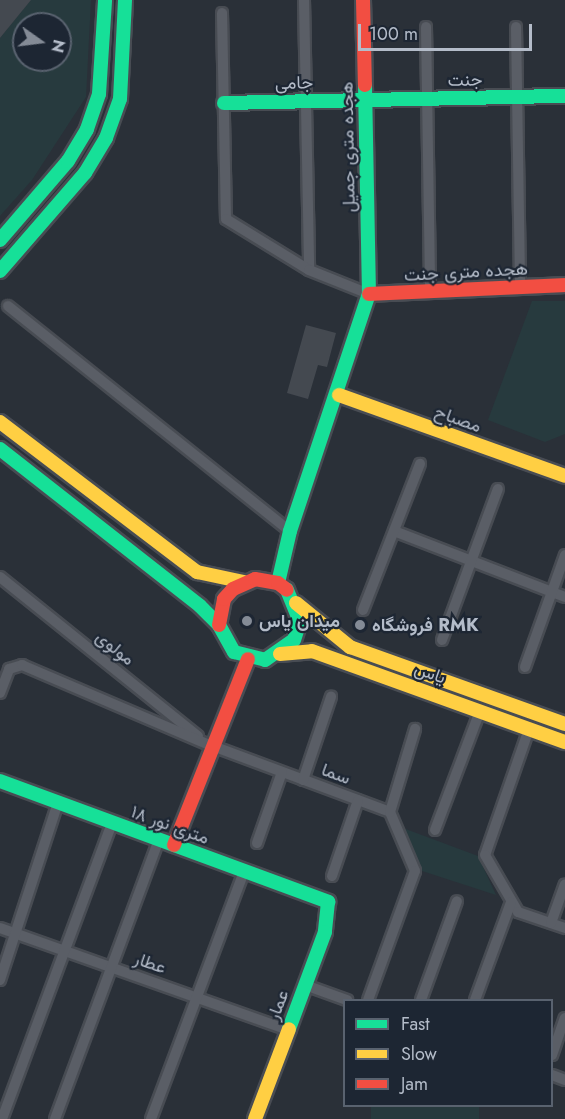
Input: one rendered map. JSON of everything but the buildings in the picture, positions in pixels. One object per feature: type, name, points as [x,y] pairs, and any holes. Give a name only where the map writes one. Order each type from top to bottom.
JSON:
[{"type":"street","points":[[0,240],[68,161],[87,129],[99,94],[105,0]]},
{"type":"street","points":[[0,271],[85,173],[106,138],[120,99],[125,0]]},
{"type":"street","points":[[304,0],[309,270]]},
{"type":"street","name":"هجده متری جمیل","points":[[363,0],[369,294]]},
{"type":"street","points":[[222,13],[226,219],[309,270],[369,294],[339,395],[290,531],[278,583]]},
{"type":"street","points":[[426,27],[430,291]]},
{"type":"street","points":[[516,27],[520,287]]},
{"type":"street","name":"جنت","points":[[365,100],[565,96]]},
{"type":"street","name":"جامی","points":[[224,103],[365,100]]},
{"type":"street","name":"هجده متری جنت","points":[[369,294],[565,285]]},
{"type":"street","points":[[8,306],[290,531]]},
{"type":"street","name":"مصباح","points":[[339,395],[565,476]]},
{"type":"street","points":[[0,422],[197,572],[244,582],[278,583],[296,603],[300,622],[294,640],[280,654],[248,659],[224,640],[219,625],[224,599],[244,582]]},
{"type":"street","points":[[0,449],[219,625]]},
{"type":"street","points":[[363,610],[420,464]]},
{"type":"street","points":[[442,640],[498,489]]},
{"type":"street","points":[[394,531],[565,597]]},
{"type":"street","points":[[525,667],[565,555]]},
{"type":"street","name":"مولوی","points":[[0,577],[210,745]]},
{"type":"street","name":"یاس","points":[[296,603],[350,647],[565,724]]},
{"type":"street","name":"یاس","points":[[280,654],[312,651],[565,742]]},
{"type":"street","points":[[174,845],[210,745],[248,659]]},
{"type":"street","name":"سما","points":[[0,693],[9,669],[22,665],[210,745],[390,812]]},
{"type":"street","points":[[303,780],[331,697]]},
{"type":"street","points":[[435,830],[480,711]]},
{"type":"street","points":[[368,999],[415,871],[390,812],[415,729]]},
{"type":"street","points":[[529,729],[485,855],[518,912],[565,928]]},
{"type":"street","points":[[256,843],[282,772]]},
{"type":"street","name":"۱۸ متری نور","points":[[0,781],[328,902]]},
{"type":"street","points":[[332,876],[358,800]]},
{"type":"street","points":[[0,980],[58,803]]},
{"type":"street","points":[[2,1119],[112,823]]},
{"type":"street","points":[[55,1119],[159,840]]},
{"type":"street","points":[[153,1114],[199,998],[244,872]]},
{"type":"street","points":[[551,922],[565,884]]},
{"type":"street","points":[[421,999],[457,901]]},
{"type":"street","name":"عمار","points":[[255,1119],[325,932],[328,902]]},
{"type":"street","points":[[475,999],[511,902]]},
{"type":"street","name":"عطار","points":[[0,928],[288,1030]]},
{"type":"street","points":[[305,985],[344,999]]},
{"type":"street","points":[[553,1052],[565,1018]]},
{"type":"green space","points":[[13,0],[91,0],[86,97],[32,180],[0,216],[0,38],[12,23],[12,72],[72,72],[72,12],[21,12],[30,1]]},
{"type":"green space","points":[[532,301],[565,301],[565,434],[545,442],[488,420]]},
{"type":"green space","points":[[403,828],[478,856],[496,895],[419,870]]},
{"type":"green space","points":[[371,1107],[479,1107],[479,1119],[371,1119]]},
{"type":"traffic: fast","points":[[0,240],[68,161],[87,129],[99,94],[105,0]]},
{"type":"traffic: fast","points":[[0,271],[85,173],[106,138],[120,99],[125,0]]},
{"type":"traffic: fast","points":[[278,583],[290,531],[369,294],[365,85]]},
{"type":"traffic: fast","points":[[224,103],[565,96]]},
{"type":"traffic: fast","points":[[0,449],[200,606],[219,625],[234,652],[265,660],[294,640],[300,622],[287,590]]},
{"type":"traffic: fast","points":[[0,781],[328,902],[325,932],[289,1029]]},
{"type":"traffic: slow","points":[[339,395],[565,476]]},
{"type":"traffic: slow","points":[[0,422],[197,572],[244,582]]},
{"type":"traffic: slow","points":[[296,603],[350,647],[565,724]]},
{"type":"traffic: slow","points":[[280,654],[312,651],[565,742]]},
{"type":"traffic: slow","points":[[255,1119],[289,1029]]},
{"type":"traffic: jam","points":[[363,0],[365,85]]},
{"type":"traffic: jam","points":[[369,294],[565,285]]},
{"type":"traffic: jam","points":[[219,625],[224,599],[233,589],[255,579],[278,583],[287,590]]},
{"type":"traffic: jam","points":[[174,845],[248,659]]},
{"type":"place","name":"میدان یاس","points":[[247,621]]},
{"type":"place","name":"فروشگاه RMK","points":[[360,625]]}]
